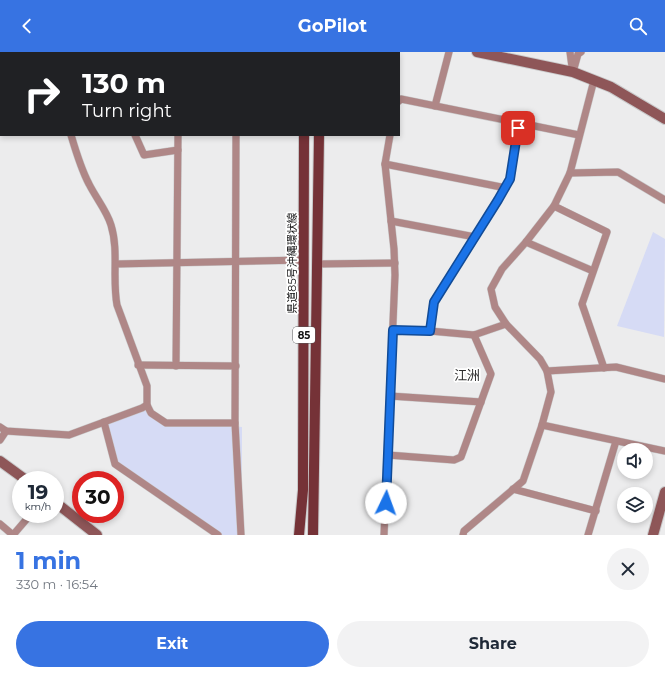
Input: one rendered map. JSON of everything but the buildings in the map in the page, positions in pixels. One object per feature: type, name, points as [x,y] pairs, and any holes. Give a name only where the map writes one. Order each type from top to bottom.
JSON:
[{"type":"main road","points":[[477,52],[573,72],[611,86],[665,119]]},
{"type":"main road","name":"県道85号沖縄環状線","points":[[299,535],[303,490],[304,136]]},
{"type":"main road","name":"85","points":[[313,535],[319,136]]},
{"type":"main road","points":[[0,461],[14,471]]},
{"type":"main road","points":[[653,535],[665,492]]},
{"type":"main road","points":[[64,509],[96,535]]},
{"type":"street","points":[[435,106],[449,52]]},
{"type":"street","points":[[570,52],[573,72]]},
{"type":"street","points":[[573,72],[578,54],[582,52]]},
{"type":"street","points":[[463,535],[464,531],[523,481],[542,425],[551,392],[547,371],[540,359],[506,324],[495,307],[491,289],[502,269],[526,242],[554,206],[570,173],[594,80]]},
{"type":"street","points":[[400,100],[435,106],[579,135]]},
{"type":"street","points":[[430,331],[434,302],[506,188],[510,179],[519,123]]},
{"type":"street","points":[[71,136],[80,165],[111,223],[115,241],[116,264],[114,291],[117,305],[147,386],[147,405],[152,413],[166,423],[235,423]]},
{"type":"street","points":[[135,136],[144,155],[178,150]]},
{"type":"street","points":[[176,366],[178,136]]},
{"type":"street","points":[[236,136],[235,423],[241,535]]},
{"type":"street","points":[[384,535],[395,263],[385,164],[390,136]]},
{"type":"street","points":[[385,164],[506,188]]},
{"type":"street","points":[[570,173],[618,172],[665,200]]},
{"type":"street","points":[[554,206],[607,232],[582,304],[604,368]]},
{"type":"street","points":[[391,221],[475,237]]},
{"type":"street","points":[[526,242],[593,271]]},
{"type":"street","points":[[116,264],[178,264],[304,260]]},
{"type":"street","points":[[317,264],[395,263]]},
{"type":"street","points":[[393,330],[430,331],[474,335],[506,324]]},
{"type":"street","points":[[388,455],[454,460],[461,457],[491,374],[474,335]]},
{"type":"street","points":[[138,365],[236,366]]},
{"type":"street","points":[[547,371],[616,367],[665,379]]},
{"type":"street","points":[[390,396],[481,402]]},
{"type":"street","points":[[0,440],[3,429],[69,435],[147,405]]},
{"type":"street","points":[[104,422],[115,464],[218,535]]},
{"type":"street","points":[[542,425],[665,451]]},
{"type":"street","points":[[588,535],[616,441]]},
{"type":"street","points":[[513,489],[596,511]]},
{"type":"street","points":[[0,524],[13,535],[23,523]]},
{"type":"shaded area","points":[[653,232],[665,239],[664,337],[617,326]]},
{"type":"shaded area","points":[[146,405],[167,422],[242,427],[242,535],[218,535],[114,462],[105,422]]},
{"type":"district","name":"江洲","points":[[467,375]]},
{"type":"route","points":[[386,503],[393,330],[430,331],[434,302],[506,188],[510,179],[518,128]]}]
